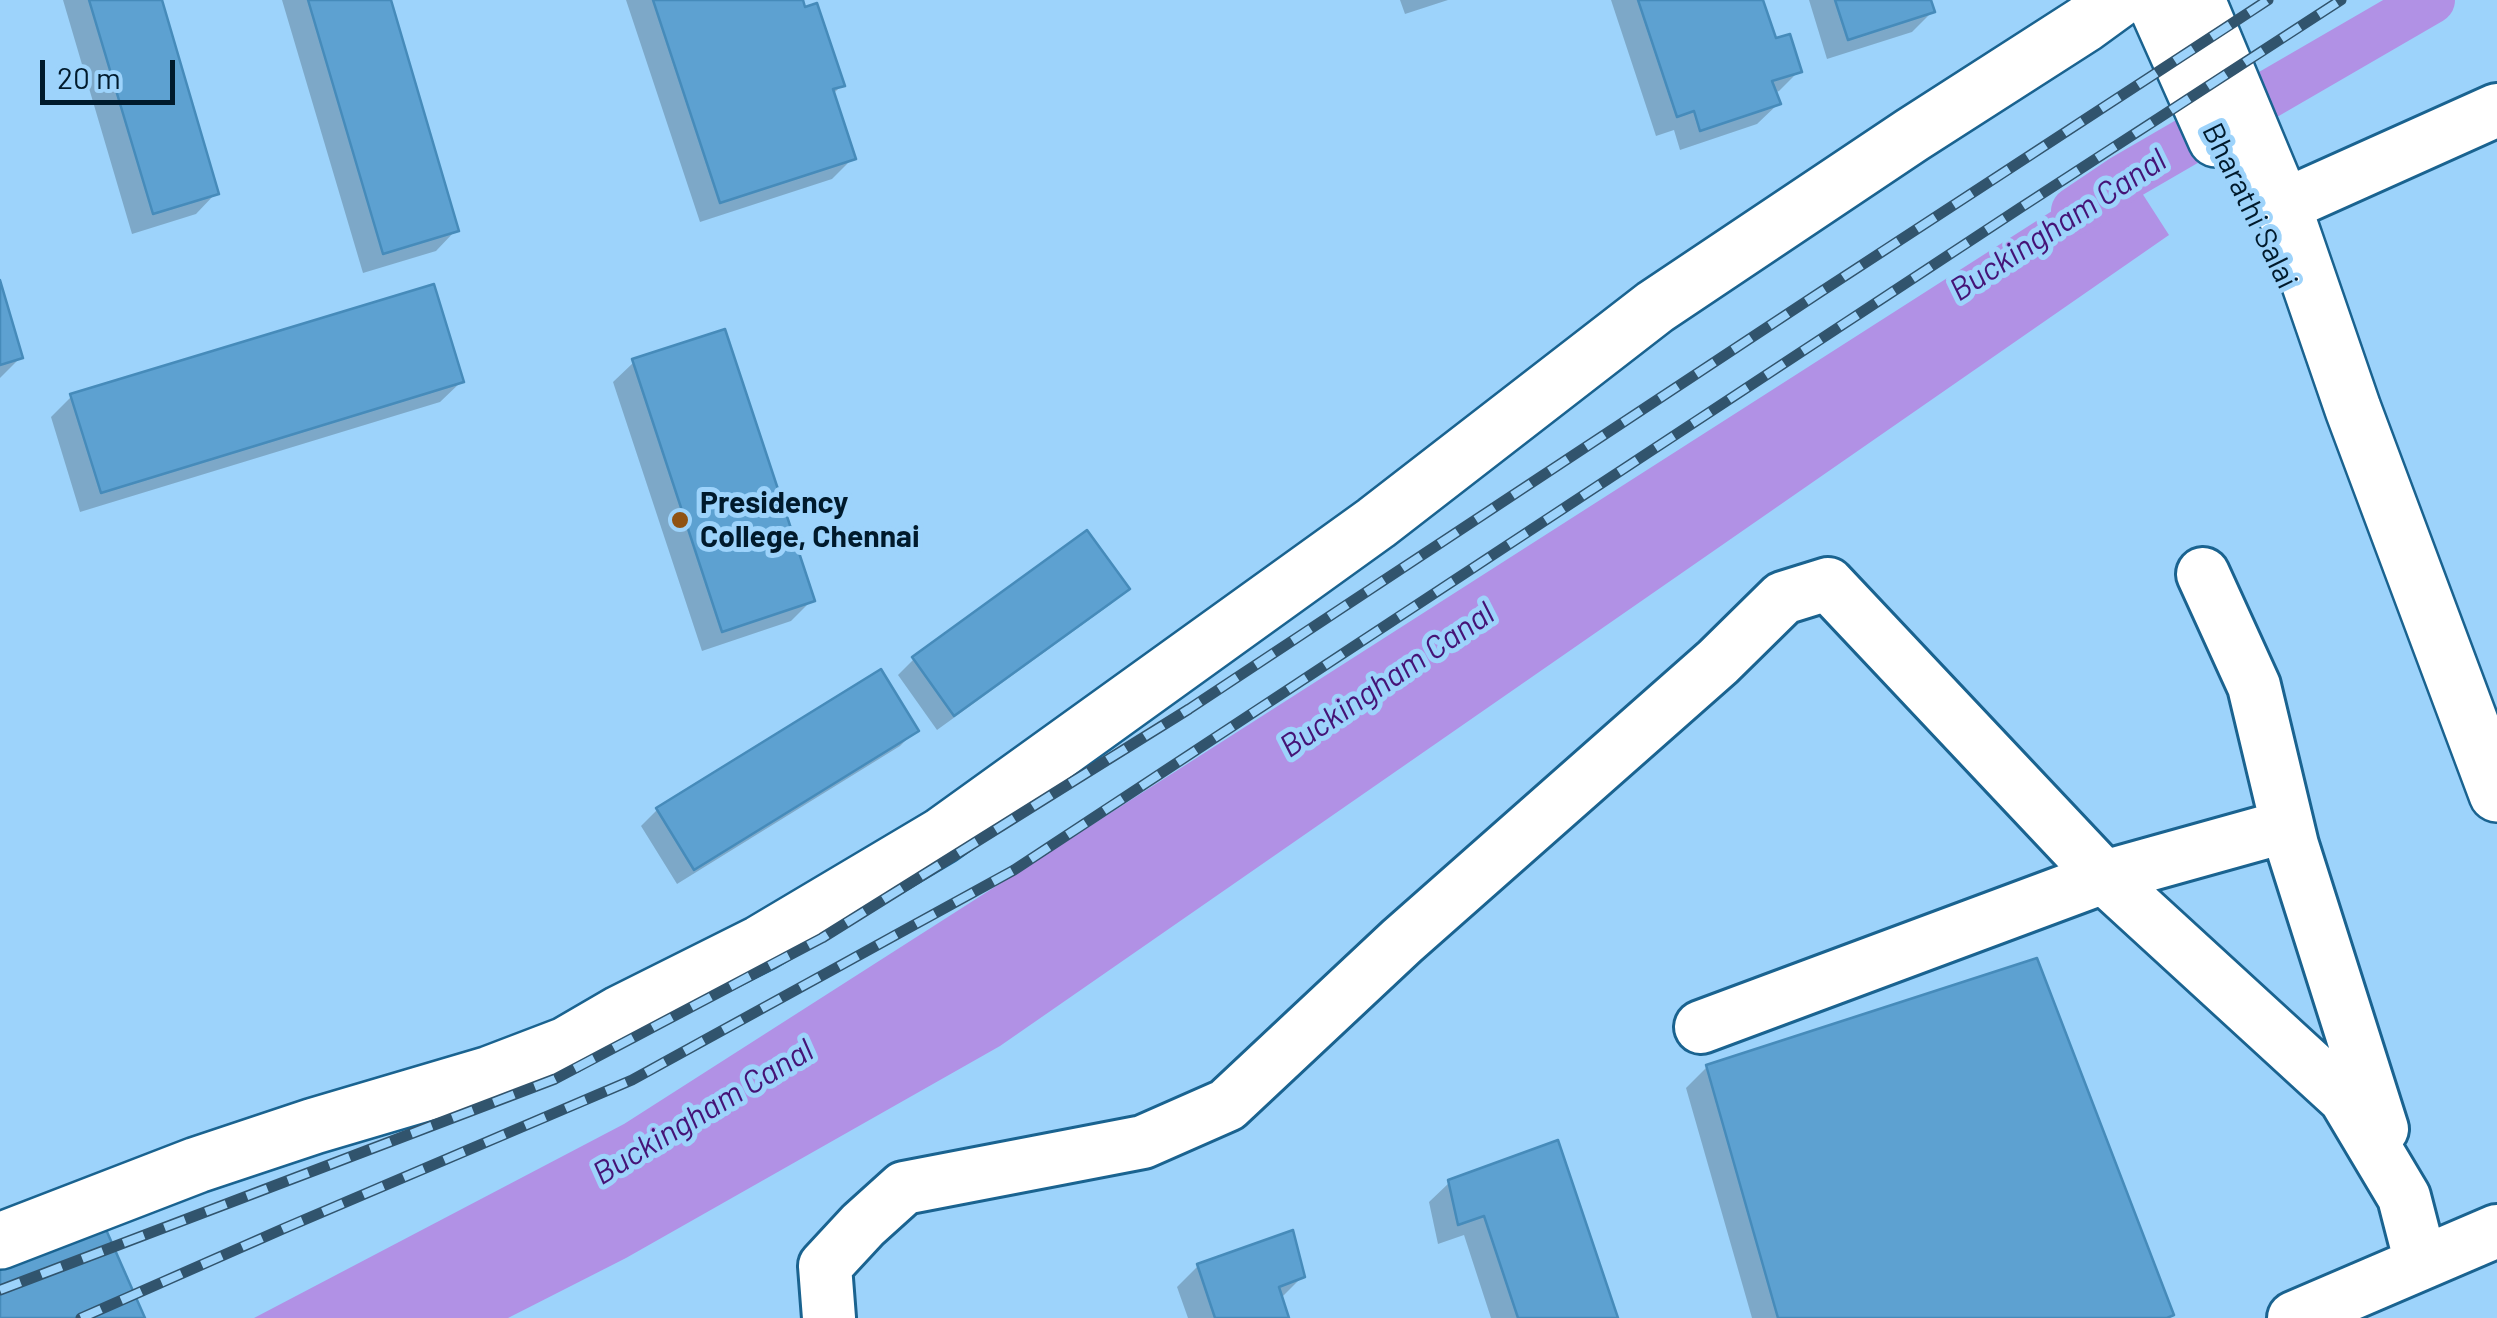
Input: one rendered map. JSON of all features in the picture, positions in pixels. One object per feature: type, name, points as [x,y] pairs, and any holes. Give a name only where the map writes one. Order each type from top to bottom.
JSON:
[{"type":"main road","points":[[0,1241],[197,1164],[490,1074],[566,1045],[761,943],[941,836],[1376,524],[1655,308],[2118,0]]},
{"type":"main road","name":"Bharathi Salai","points":[[2182,15],[2260,182],[2353,409],[2497,794]]},
{"type":"street","points":[[2260,182],[2497,110]]},
{"type":"street","points":[[2203,574],[2254,686],[2287,826],[2404,1198],[2421,1264]]},
{"type":"street","points":[[829,1318],[825,1266],[862,1225],[904,1188],[1143,1142],[1227,1105],[1402,941],[1718,662],[1782,598],[1828,584],[2104,877],[2344,1098],[2404,1198]]},
{"type":"street","points":[[1701,1027],[2104,877],[2287,826]]},
{"type":"street","points":[[2294,1318],[2497,1231]]},
{"type":"water","points":[[2124,165],[2169,235],[1000,1046],[626,1258],[508,1318],[254,1318],[624,1124]]},
{"type":"building","points":[[89,0],[162,0],[219,194],[153,214]]},
{"type":"building","points":[[308,0],[391,0],[459,231],[383,254]]},
{"type":"building","points":[[653,0],[803,0],[805,7],[817,3],[845,86],[833,89],[856,159],[720,203]]},
{"type":"building","points":[[1638,0],[1763,0],[1776,38],[1790,34],[1802,72],[1772,81],[1781,104],[1700,131],[1694,111],[1677,117]]},
{"type":"building","points":[[1835,0],[1931,0],[1935,12],[1848,40]]},
{"type":"building","points":[[0,280],[23,358],[0,365]]},
{"type":"building","points":[[434,284],[464,382],[101,493],[70,394]]},
{"type":"building","points":[[725,329],[815,601],[722,632],[632,359]]},
{"type":"building","points":[[1087,530],[1130,589],[954,716],[912,657]]},
{"type":"building","points":[[881,669],[919,731],[694,870],[656,808]]},
{"type":"building","points":[[2037,958],[2174,1315],[1778,1318],[1706,1065]]},
{"type":"building","points":[[1558,1140],[1618,1318],[1518,1318],[1484,1216],[1458,1225],[1448,1180]]},
{"type":"building","points":[[100,1216],[145,1318],[0,1318],[0,1257]]},
{"type":"building","points":[[1293,1230],[1305,1277],[1279,1287],[1289,1318],[1215,1318],[1197,1264]]},
{"type":"waterway","name":"Buckingham Canal","points":[[2075,211],[2124,178],[2431,0]]},
{"type":"railway","points":[[0,1290],[555,1079],[822,938],[1189,709],[2268,0]]},
{"type":"railway","points":[[81,1318],[632,1080],[1014,870],[2341,0]]},
{"type":"place","name":"Presidency College, Chennai","points":[[680,520]]}]
